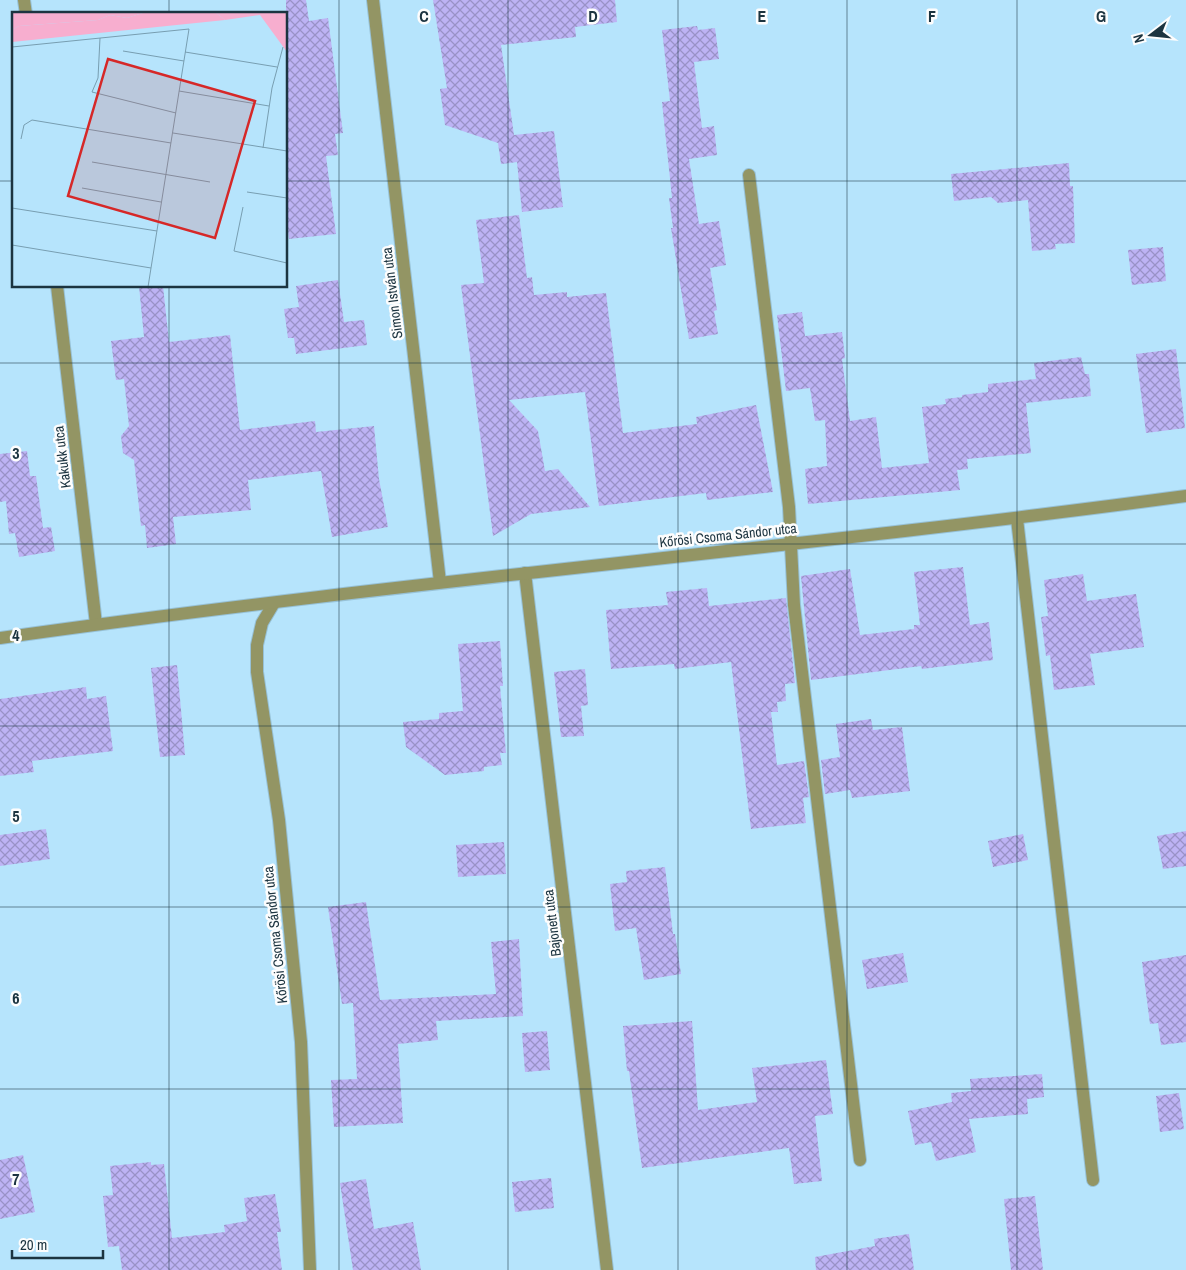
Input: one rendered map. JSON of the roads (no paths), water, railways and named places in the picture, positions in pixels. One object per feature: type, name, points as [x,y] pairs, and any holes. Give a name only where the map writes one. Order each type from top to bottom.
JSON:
[{"type":"street","name":"Simon István utca","points":[[373,0],[440,582]]},
{"type":"street","points":[[749,175],[789,507],[794,605],[860,1160]]},
{"type":"street","name":"Kakukk utca","points":[[57,288],[96,624]]},
{"type":"street","name":"Kőrösi Csoma Sándor utca","points":[[0,638],[96,624],[440,582],[1017,519],[1186,496]]},
{"type":"street","points":[[1017,519],[1093,1180]]},
{"type":"street","name":"Bajonett utca","points":[[525,573],[608,1270]]},
{"type":"street","name":"Kőrösi Csoma Sándor utca","points":[[274,603],[262,623],[257,645],[256,672],[279,820],[300,1032],[310,1270]]}]
